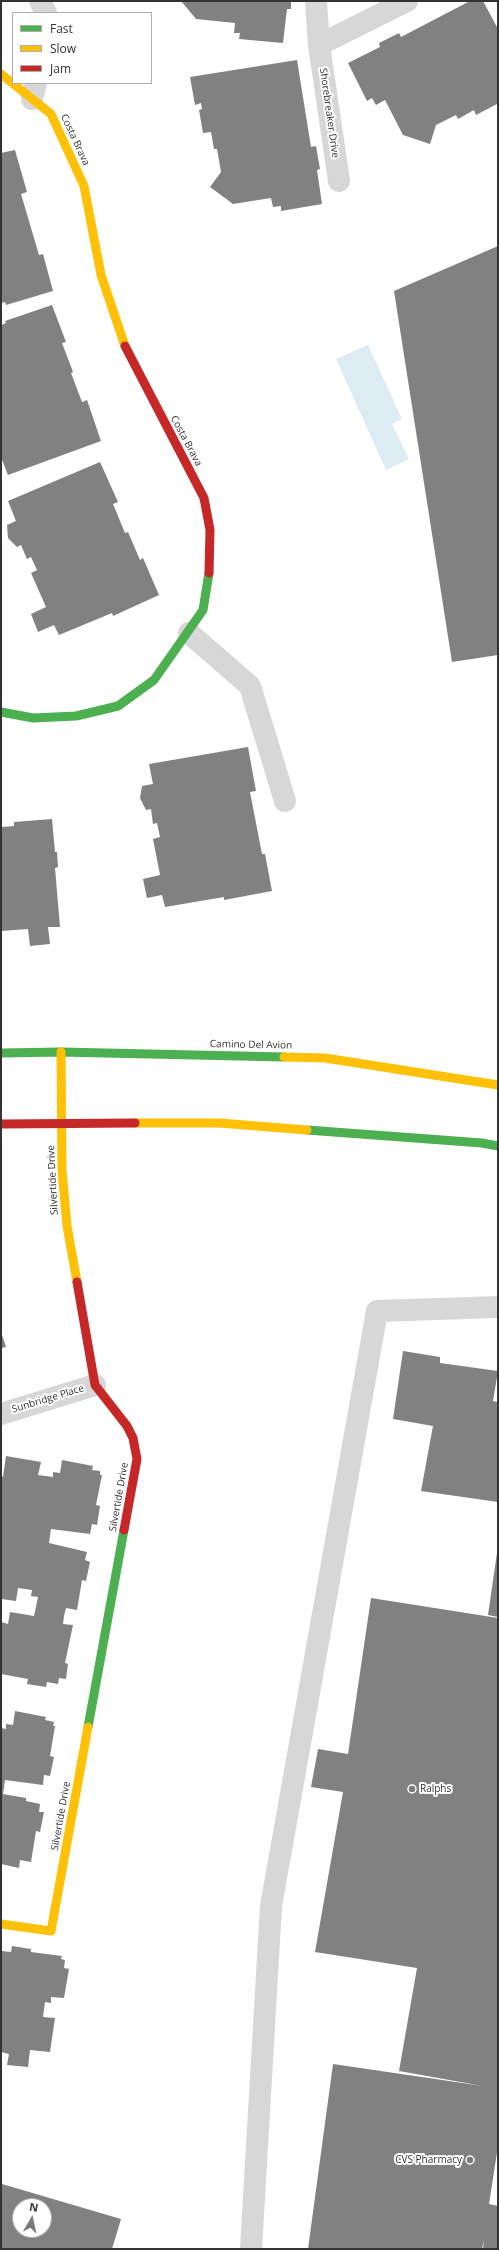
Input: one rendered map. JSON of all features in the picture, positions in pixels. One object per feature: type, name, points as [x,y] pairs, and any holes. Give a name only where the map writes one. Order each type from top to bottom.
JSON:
[{"type":"street","points":[[40,1],[46,12]]},
{"type":"street","name":"Shorebreaker Drive","points":[[316,1],[319,45],[339,180]]},
{"type":"street","points":[[319,45],[407,1]]},
{"type":"street","name":"Costa Brava","points":[[1,74],[12,80]]},
{"type":"street","name":"Costa Brava","points":[[1,712],[33,718],[76,716],[118,706],[154,680],[189,632],[203,610],[210,566],[210,530],[204,498],[126,349],[101,275],[84,186],[51,114],[34,91],[20,84]]},
{"type":"street","points":[[189,632],[250,686],[285,801]]},
{"type":"street","name":"Camino Del Avion","points":[[1,1053],[61,1052],[324,1058],[498,1085]]},
{"type":"street","name":"Silvertide Drive","points":[[1,1924],[51,1931],[137,1459],[134,1438],[127,1426],[95,1385],[71,1254],[62,1171],[61,1052]]},
{"type":"street","points":[[1,1124],[219,1123],[482,1143],[498,1146]]},
{"type":"street","points":[[251,2249],[271,1906],[377,1311],[498,1307]]},
{"type":"street","name":"Sunbridge Place","points":[[1,1414],[95,1385]]},
{"type":"shaded area","points":[[368,345],[402,419],[392,424],[409,459],[386,470],[336,359]]},
{"type":"building","points":[[181,1],[291,1],[291,9],[287,9],[283,43],[239,39],[240,33],[234,33],[235,23],[196,19]]},
{"type":"building","points":[[470,1],[483,1],[498,29],[497,104],[476,115],[474,110],[458,119],[456,115],[436,125],[430,144],[403,135],[385,100],[376,105],[372,98],[367,101],[348,63],[380,47],[379,43],[399,33],[401,37]]},
{"type":"building","points":[[297,60],[311,147],[316,146],[320,169],[317,170],[322,204],[281,211],[281,206],[273,207],[271,198],[233,204],[210,187],[221,172],[217,149],[214,149],[211,132],[203,133],[199,110],[202,109],[201,103],[195,105],[190,77]]},
{"type":"building","points":[[15,150],[27,192],[21,194],[39,255],[43,254],[53,291],[6,305],[5,302],[1,303],[1,153]]},
{"type":"building","points":[[498,246],[498,655],[452,662],[394,291]]},
{"type":"building","points":[[52,305],[66,342],[62,343],[73,372],[71,373],[82,402],[87,400],[101,441],[8,475],[1,457],[1,325],[6,323],[5,321]]},
{"type":"building","points":[[100,462],[118,502],[113,504],[125,533],[128,532],[140,560],[143,558],[159,595],[113,616],[112,613],[59,635],[54,625],[38,632],[31,614],[46,607],[31,573],[37,570],[31,557],[27,559],[21,545],[17,547],[8,538],[7,525],[16,521],[8,501]]},
{"type":"building","points":[[248,747],[256,791],[250,792],[262,854],[265,854],[272,891],[224,900],[224,897],[165,907],[162,895],[147,898],[143,879],[160,875],[153,839],[160,837],[157,823],[153,824],[151,809],[146,810],[140,798],[142,786],[153,784],[149,764]]},
{"type":"building","points":[[52,819],[55,852],[57,852],[58,867],[55,868],[60,927],[48,927],[50,944],[30,946],[28,929],[1,931],[1,827],[14,826],[14,822]]},
{"type":"building","points":[[1,1332],[6,1347],[1,1348]]},
{"type":"building","points":[[403,1351],[440,1357],[440,1363],[498,1371],[493,1401],[498,1402],[498,1502],[421,1491],[433,1426],[393,1419]]},
{"type":"building","points":[[6,1456],[41,1462],[38,1475],[53,1477],[53,1472],[60,1473],[62,1460],[93,1466],[92,1470],[100,1471],[100,1475],[102,1475],[96,1505],[100,1506],[97,1525],[92,1524],[90,1534],[51,1529],[49,1543],[87,1552],[85,1560],[90,1562],[86,1581],[82,1580],[77,1610],[66,1608],[64,1616],[63,1624],[73,1625],[65,1663],[68,1664],[66,1679],[59,1678],[58,1684],[47,1682],[46,1687],[27,1684],[28,1679],[1,1674],[1,1622],[8,1624],[10,1612],[34,1616],[38,1597],[31,1596],[32,1590],[18,1588],[16,1601],[1,1599],[1,1476],[3,1477]]},
{"type":"building","points":[[497,1553],[498,1554],[498,1617],[488,1615]]},
{"type":"building","points":[[371,1598],[498,1618],[498,2146],[489,2204],[498,2206],[498,2249],[483,2249],[484,2240],[482,2249],[308,2249],[333,2064],[483,2086],[399,2071],[417,1968],[315,1952],[343,1792],[311,1787],[318,1749],[348,1754]]},
{"type":"building","points":[[15,1711],[46,1717],[45,1720],[54,1722],[53,1726],[55,1726],[50,1756],[54,1757],[50,1776],[44,1775],[43,1785],[5,1780],[3,1794],[26,1798],[26,1801],[40,1804],[39,1812],[44,1812],[40,1832],[36,1831],[31,1862],[20,1860],[19,1868],[1,1864],[1,1728],[6,1729],[6,1724],[13,1725]]},
{"type":"building","points":[[12,1946],[31,1949],[31,1952],[62,1956],[61,1959],[65,1960],[64,1968],[69,1969],[64,1998],[51,1997],[51,2003],[45,2002],[43,2017],[55,2018],[50,2052],[30,2050],[28,2067],[7,2065],[9,2054],[1,2052],[1,1957],[2,1951],[11,1952]]},
{"type":"building","points":[[2,2184],[50,2198],[12,2198],[12,2238],[52,2238],[52,2199],[121,2219],[112,2249],[1,2249]]},
{"type":"traffic: fast","points":[[1,712],[33,718],[76,716],[118,706],[154,680],[203,610],[209,573]]},
{"type":"traffic: fast","points":[[1,1053],[61,1052],[284,1057]]},
{"type":"traffic: fast","points":[[307,1130],[482,1143],[498,1146]]},
{"type":"traffic: fast","points":[[88,1727],[124,1530]]},
{"type":"traffic: slow","points":[[1,74],[12,83]]},
{"type":"traffic: slow","points":[[14,84],[51,114],[84,186],[101,275],[125,346]]},
{"type":"traffic: slow","points":[[61,1052],[62,1171],[67,1226],[77,1282]]},
{"type":"traffic: slow","points":[[284,1057],[325,1058],[498,1085]]},
{"type":"traffic: slow","points":[[135,1123],[219,1123],[307,1130]]},
{"type":"traffic: slow","points":[[1,1924],[51,1931],[88,1727]]},
{"type":"traffic: jam","points":[[125,346],[204,498],[210,530],[209,573]]},
{"type":"traffic: jam","points":[[1,1124],[135,1123]]},
{"type":"traffic: jam","points":[[77,1282],[95,1385],[127,1426],[133,1438],[137,1459],[124,1530]]},
{"type":"place","name":"Ralphs","points":[[412,1789]]},
{"type":"place","name":"CVS Pharmacy","points":[[470,2160]]}]
